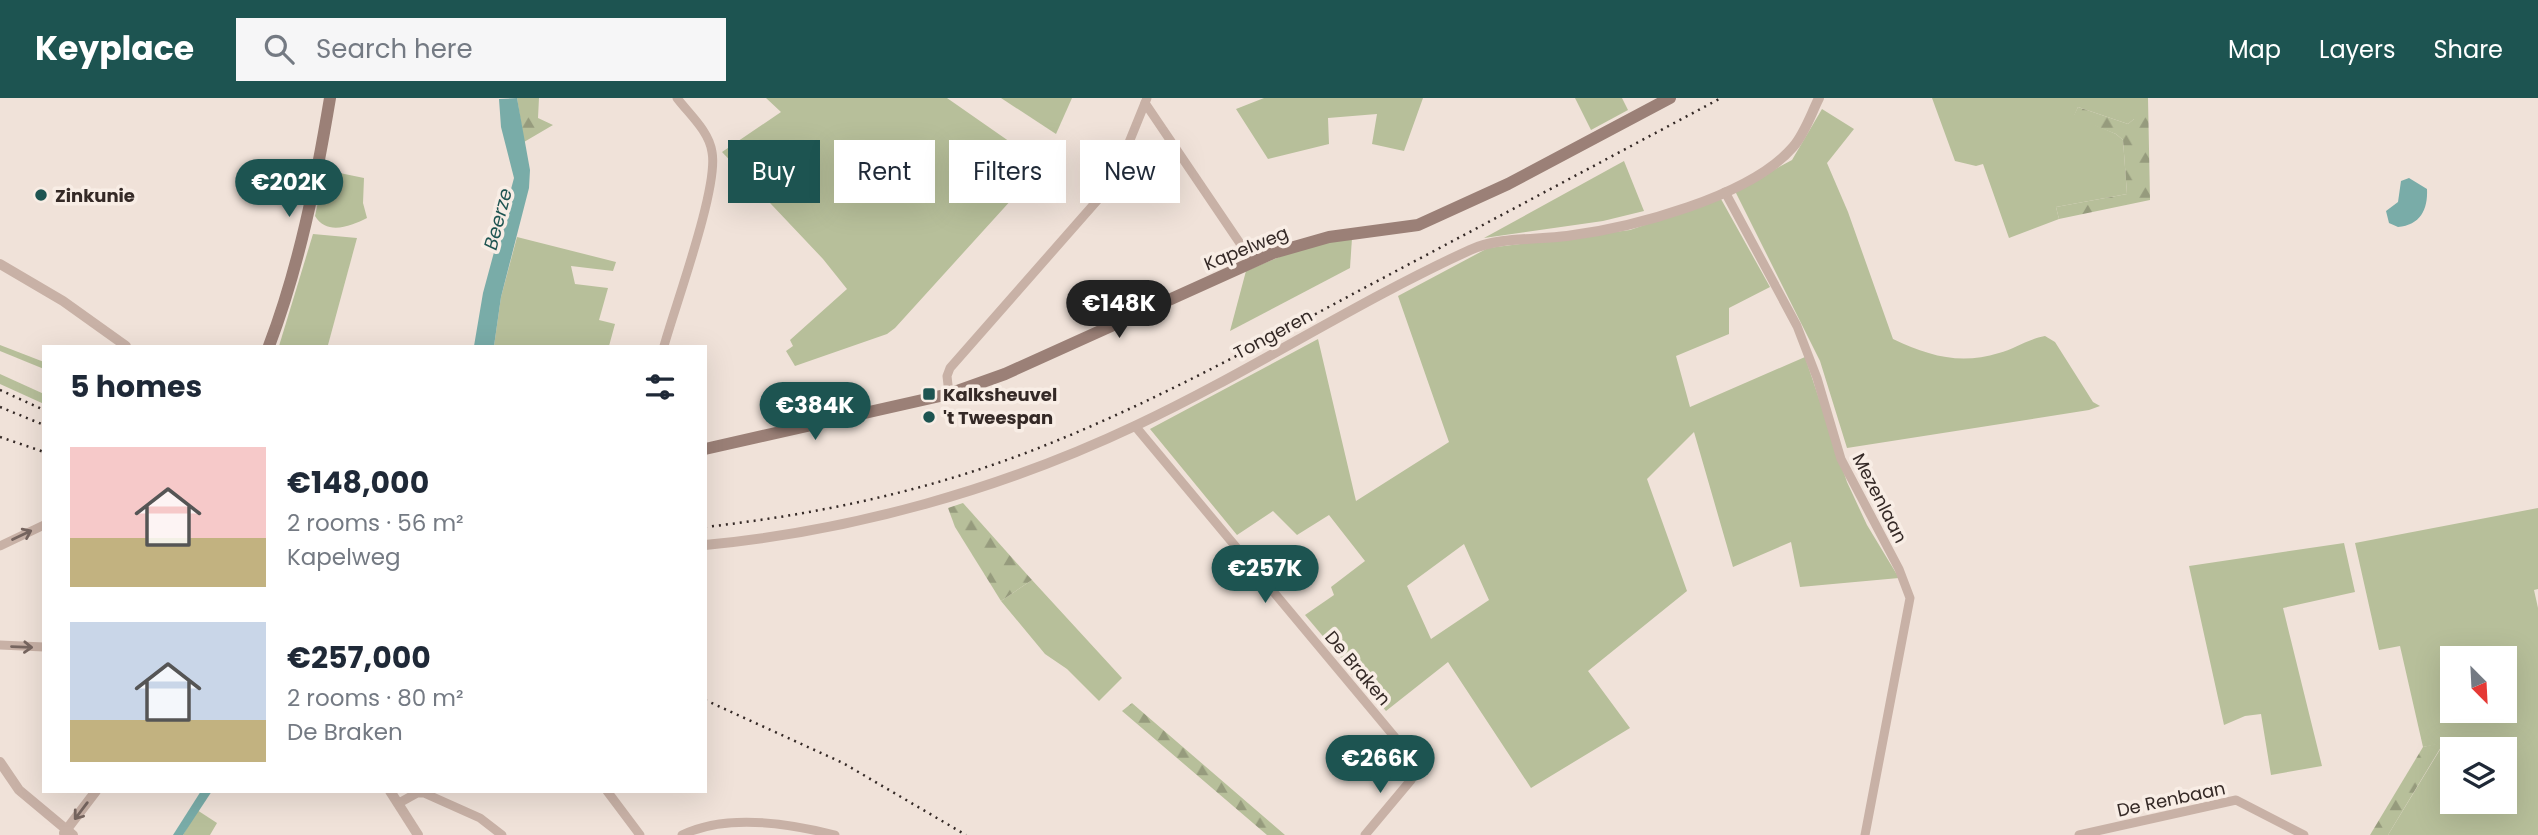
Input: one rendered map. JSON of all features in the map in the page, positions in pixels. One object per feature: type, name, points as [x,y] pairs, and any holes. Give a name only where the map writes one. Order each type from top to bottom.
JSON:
[{"type":"main road","points":[[269,345],[300,246],[318,170],[330,98]]},
{"type":"main road","name":"Kapelweg","points":[[707,449],[949,394],[1005,374],[1252,261],[1329,237],[1418,225],[1508,184],[1670,98]]},
{"type":"street","points":[[664,345],[708,195],[714,164],[709,142],[677,98]]},
{"type":"street","name":"Tongeren","points":[[707,545],[808,532],[943,498],[1008,477],[1135,426],[1478,247],[1592,233],[1626,226],[1662,216],[1725,192],[1763,170],[1793,147],[1819,98]]},
{"type":"street","points":[[1146,101],[1252,261]]},
{"type":"street","points":[[949,394],[947,376],[950,368],[1111,183],[1146,101]]},
{"type":"street","name":"Mezenlaan","points":[[1725,192],[1797,326],[1817,378],[1842,459],[1899,569],[1910,598],[1865,835]]},
{"type":"street","points":[[0,264],[63,301],[125,345]]},
{"type":"street","name":"De Braken","points":[[1135,426],[1418,765],[1411,780],[1365,835]]},
{"type":"street","points":[[0,545],[42,526]]},
{"type":"street","points":[[0,645],[42,647]]},
{"type":"street","points":[[0,762],[19,790],[67,833],[95,793]]},
{"type":"street","points":[[392,793],[418,835]]},
{"type":"street","points":[[399,803],[417,793],[424,793],[480,818],[502,835]]},
{"type":"street","points":[[608,793],[639,835]]},
{"type":"street","name":"De Renbaan","points":[[2079,835],[2236,800],[2304,835]]},
{"type":"street","points":[[682,835],[708,826],[749,823],[810,828],[835,835]]},
{"type":"green space","points":[[517,98],[539,98],[538,118],[553,125],[524,142]]},
{"type":"green space","points":[[766,98],[947,98],[1007,140],[949,140],[949,203],[1008,203],[895,328],[887,334],[795,366],[786,351],[793,346],[790,340],[847,289],[770,203],[820,203],[820,140],[740,140],[781,112]]},
{"type":"green space","points":[[1001,98],[1072,98],[1056,134]]},
{"type":"green space","points":[[1264,98],[1423,98],[1404,151],[1372,144],[1377,114],[1328,118],[1329,144],[1268,159],[1236,109]]},
{"type":"green space","points":[[1575,98],[1622,98],[1628,110],[1591,130]]},
{"type":"green space","points":[[1932,98],[2134,98],[2134,119],[2128,124],[2078,107],[2074,116],[2116,134],[2123,140],[2127,194],[2056,207],[2059,219],[2009,238],[1983,164],[1976,166],[1955,161]]},
{"type":"green space","points":[[2134,98],[2148,98],[2150,200],[2059,219],[2056,207],[2127,194],[2123,140],[2116,134],[2073,117],[2078,107],[2128,124],[2134,119]]},
{"type":"green space","points":[[1822,109],[1854,129],[1827,163],[1848,212],[1893,339],[1932,354],[1971,358],[1999,353],[2045,336],[2055,342],[2093,402],[2100,406],[2089,410],[1847,448],[1820,361],[1735,191],[1792,160]]},
{"type":"green space","points":[[728,148],[728,158],[722,152]]},
{"type":"green space","points":[[1624,161],[1644,211],[1603,221],[1484,238]]},
{"type":"green space","points":[[325,170],[364,178],[363,203],[367,218],[340,228],[326,226],[320,222],[315,216]]},
{"type":"green space","points":[[1721,199],[1770,287],[1729,308],[1729,334],[1676,356],[1690,407],[1805,357],[1847,482],[1867,525],[1899,578],[1800,587],[1791,542],[1733,567],[1694,432],[1647,479],[1687,591],[1588,671],[1630,728],[1531,788],[1448,662],[1386,711],[1305,615],[1334,595],[1331,587],[1365,561],[1329,515],[1297,535],[1273,511],[1237,535],[1150,429],[1318,339],[1356,501],[1449,442],[1398,296],[1488,248],[1630,230]],"holes":[[[1464,544],[1489,600],[1431,639],[1407,586]]]},
{"type":"green space","points":[[313,234],[357,238],[328,345],[279,345]]},
{"type":"green space","points":[[517,237],[616,262],[613,271],[571,266],[575,284],[608,288],[599,320],[615,324],[609,345],[494,345],[501,297]]},
{"type":"green space","points":[[1352,238],[1350,268],[1230,331],[1246,271],[1303,247]]},
{"type":"green space","points":[[0,345],[42,361],[42,368],[0,351]]},
{"type":"green space","points":[[0,374],[42,393],[42,403],[0,384]]},
{"type":"green space","points":[[963,503],[1032,580],[1001,601],[955,527],[948,508]]},
{"type":"green space","points":[[2538,508],[2538,589],[2534,590],[2538,608],[2538,835],[2388,835],[2440,750],[2440,814],[2517,814],[2517,737],[2440,737],[2440,744],[2423,747],[2400,646],[2379,650],[2355,543]]},
{"type":"green space","points":[[2344,543],[2355,592],[2283,608],[2322,766],[2271,775],[2261,714],[2245,716],[2224,725],[2189,566]]},
{"type":"green space","points":[[1032,580],[1122,678],[1099,701],[1067,669],[1045,654],[1001,601]]},
{"type":"green space","points":[[1132,703],[1285,835],[1267,835],[1122,711]]},
{"type":"green space","points":[[2440,743],[2440,749],[2388,835],[2370,835],[2423,747]]},
{"type":"green space","points":[[197,810],[217,823],[210,835],[183,835]]},
{"type":"water","points":[[517,98],[530,170],[529,188],[501,297],[494,345],[474,345],[483,293],[514,178],[501,127],[499,99]]},
{"type":"water","points":[[2409,178],[2427,189],[2426,204],[2417,220],[2398,227],[2389,223],[2386,211],[2398,202],[2401,181]]},
{"type":"water","points":[[200,793],[211,793],[183,835],[173,835]]},
{"type":"railway","points":[[707,527],[837,507],[924,486],[1009,459],[1092,426],[1250,349],[1721,98]]},
{"type":"railway","points":[[0,390],[42,409]]},
{"type":"railway","points":[[0,407],[42,424]]},
{"type":"railway","points":[[0,437],[42,451]]},
{"type":"railway","points":[[707,701],[843,763],[966,835]]},
{"type":"place","name":"Zinkunie","points":[[41,195]]},
{"type":"place","name":"Kalksheuvel","points":[[929,394]]},
{"type":"place","name":"'t Tweespan","points":[[929,417]]},
{"type":"water label","name":"Beerze","points":[[498,219]]}]
